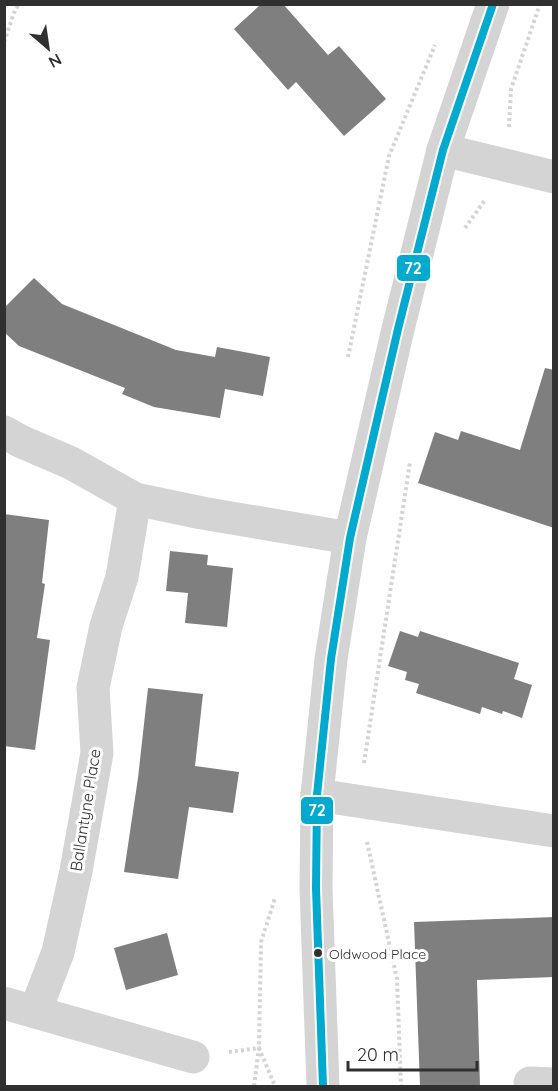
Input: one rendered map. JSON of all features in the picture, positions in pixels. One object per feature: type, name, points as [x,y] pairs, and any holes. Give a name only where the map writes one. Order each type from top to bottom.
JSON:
[{"type":"street","points":[[323,1086],[315,888],[317,795],[331,659],[350,538],[398,330],[443,150],[493,4]]},
{"type":"street","points":[[443,150],[554,177]]},
{"type":"street","points":[[4,432],[71,463],[135,499],[202,513],[350,538]]},
{"type":"street","name":"Ballantyne Place","points":[[35,1012],[58,952],[81,848],[98,753],[93,688],[106,626],[122,577],[135,499]]},
{"type":"street","points":[[317,795],[554,831]]},
{"type":"street","points":[[4,1003],[193,1057]]},
{"type":"path","points":[[4,42],[19,4]]},
{"type":"path","points":[[463,232],[508,166],[511,89],[540,4]]},
{"type":"path","points":[[401,1086],[397,979],[358,802],[412,453]]},
{"type":"path","points":[[193,1057],[259,1048],[275,1086]]},
{"type":"building","points":[[261,4],[283,4],[328,55],[339,46],[386,99],[344,136],[296,82],[288,90],[234,29]]},
{"type":"building","points":[[34,278],[62,304],[176,350],[215,357],[217,347],[270,357],[263,396],[225,389],[220,418],[154,407],[122,394],[125,388],[19,346],[4,332],[4,308]]},
{"type":"building","points":[[545,368],[554,370],[554,528],[418,483],[435,432],[458,440],[461,431],[520,450]]},
{"type":"building","points":[[4,514],[49,520],[42,583],[45,584],[37,638],[50,640],[35,750],[4,746]]},
{"type":"building","points":[[170,551],[208,555],[207,565],[233,568],[227,627],[185,623],[188,593],[166,591]]},
{"type":"building","points":[[400,631],[418,637],[420,631],[519,663],[514,679],[532,685],[522,718],[482,707],[480,714],[416,693],[419,684],[405,680],[407,672],[388,666]]},
{"type":"building","points":[[148,688],[203,694],[195,766],[239,772],[233,813],[189,807],[178,879],[124,872]]},
{"type":"building","points":[[554,917],[554,977],[477,980],[480,1086],[420,1086],[414,922]]},
{"type":"building","points":[[167,933],[178,975],[126,990],[114,948]]},
{"type":"transit line","name":"72","points":[[323,1086],[316,888],[317,795],[331,659],[350,538],[398,329],[443,150],[493,4]]},
{"type":"place","name":"Oldwood Place","points":[[318,953]]}]
